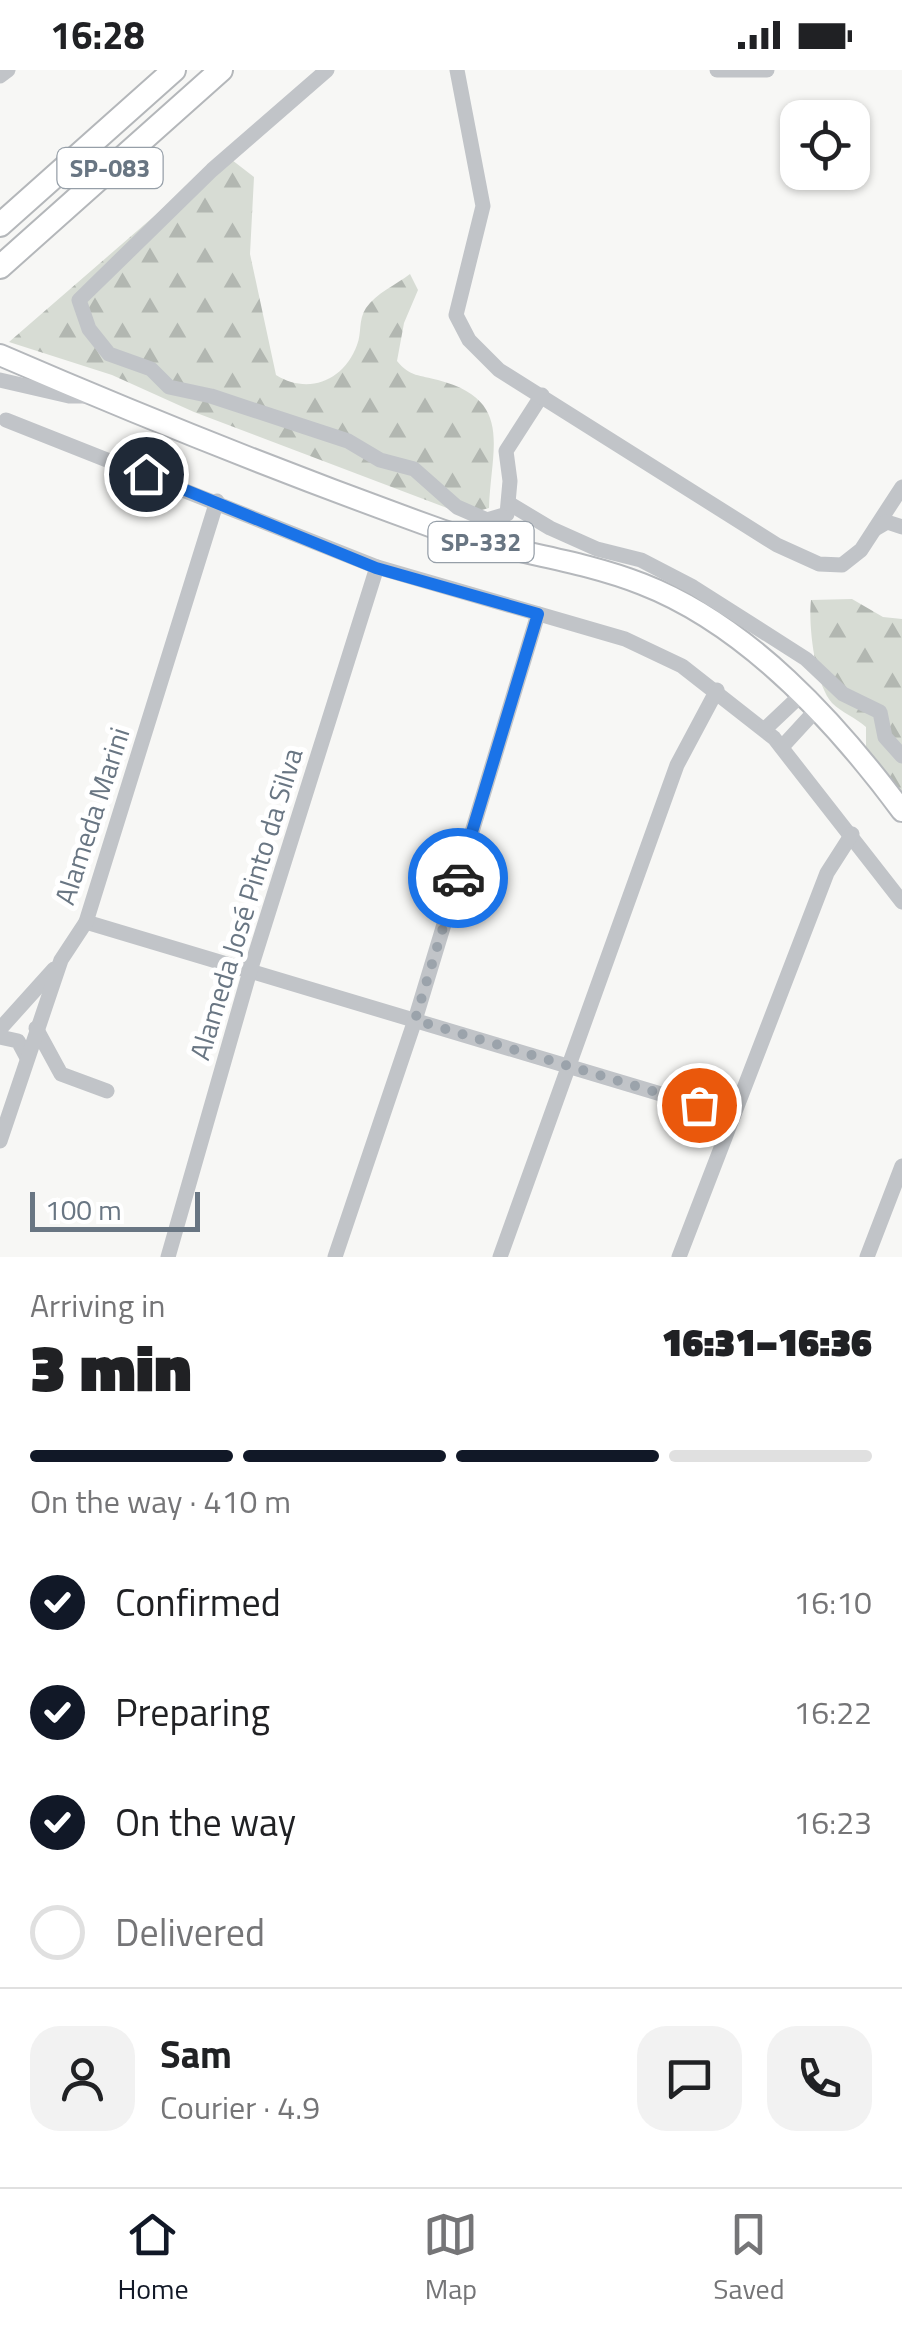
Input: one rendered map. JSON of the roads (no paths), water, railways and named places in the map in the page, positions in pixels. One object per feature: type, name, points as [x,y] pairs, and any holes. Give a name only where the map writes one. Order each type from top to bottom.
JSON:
[{"type":"highway","name":"SP-083","points":[[0,225],[174,70]]},
{"type":"highway","name":"SP-083","points":[[0,267],[221,70]]},
{"type":"main road","name":"SP-332","points":[[0,355],[433,528],[643,584],[715,624],[808,703],[868,765],[902,812]]},
{"type":"street","points":[[0,76],[8,70]]},
{"type":"street","points":[[327,70],[212,170],[79,300],[89,329],[110,354],[150,369],[168,388],[276,417],[414,469],[465,512],[486,520],[507,514],[510,504],[506,451],[542,395]]},
{"type":"street","points":[[456,70],[483,206],[456,315],[469,340],[499,370],[777,545],[818,564],[842,565],[860,550],[902,487]]},
{"type":"street","points":[[718,70],[767,70]]},
{"type":"street","points":[[0,380],[68,396],[95,396]]},
{"type":"street","points":[[6,420],[217,500],[376,568],[640,646],[717,690],[765,729],[852,834],[902,902]]},
{"type":"street","name":"Alameda Marini","points":[[0,1141],[61,960],[86,922],[217,500]]},
{"type":"street","points":[[510,504],[597,549],[641,560],[751,621],[806,659],[842,694],[880,712],[885,737],[902,756]]},
{"type":"street","points":[[875,528],[887,522],[902,527]]},
{"type":"street","name":"Alameda José Pinto da Silva","points":[[168,1257],[250,971],[376,568]]},
{"type":"street","points":[[335,1257],[415,1020],[538,614]]},
{"type":"street","points":[[500,1257],[676,765],[717,690]]},
{"type":"street","points":[[765,729],[808,703]]},
{"type":"street","points":[[782,748],[808,703]]},
{"type":"street","points":[[678,1257],[827,873],[852,834]]},
{"type":"street","points":[[86,922],[731,1115]]},
{"type":"street","points":[[26,1056],[18,1041],[0,1033],[61,960]]},
{"type":"street","points":[[36,1028],[60,1074],[107,1091]]},
{"type":"street","points":[[867,1257],[902,1166]]}]
